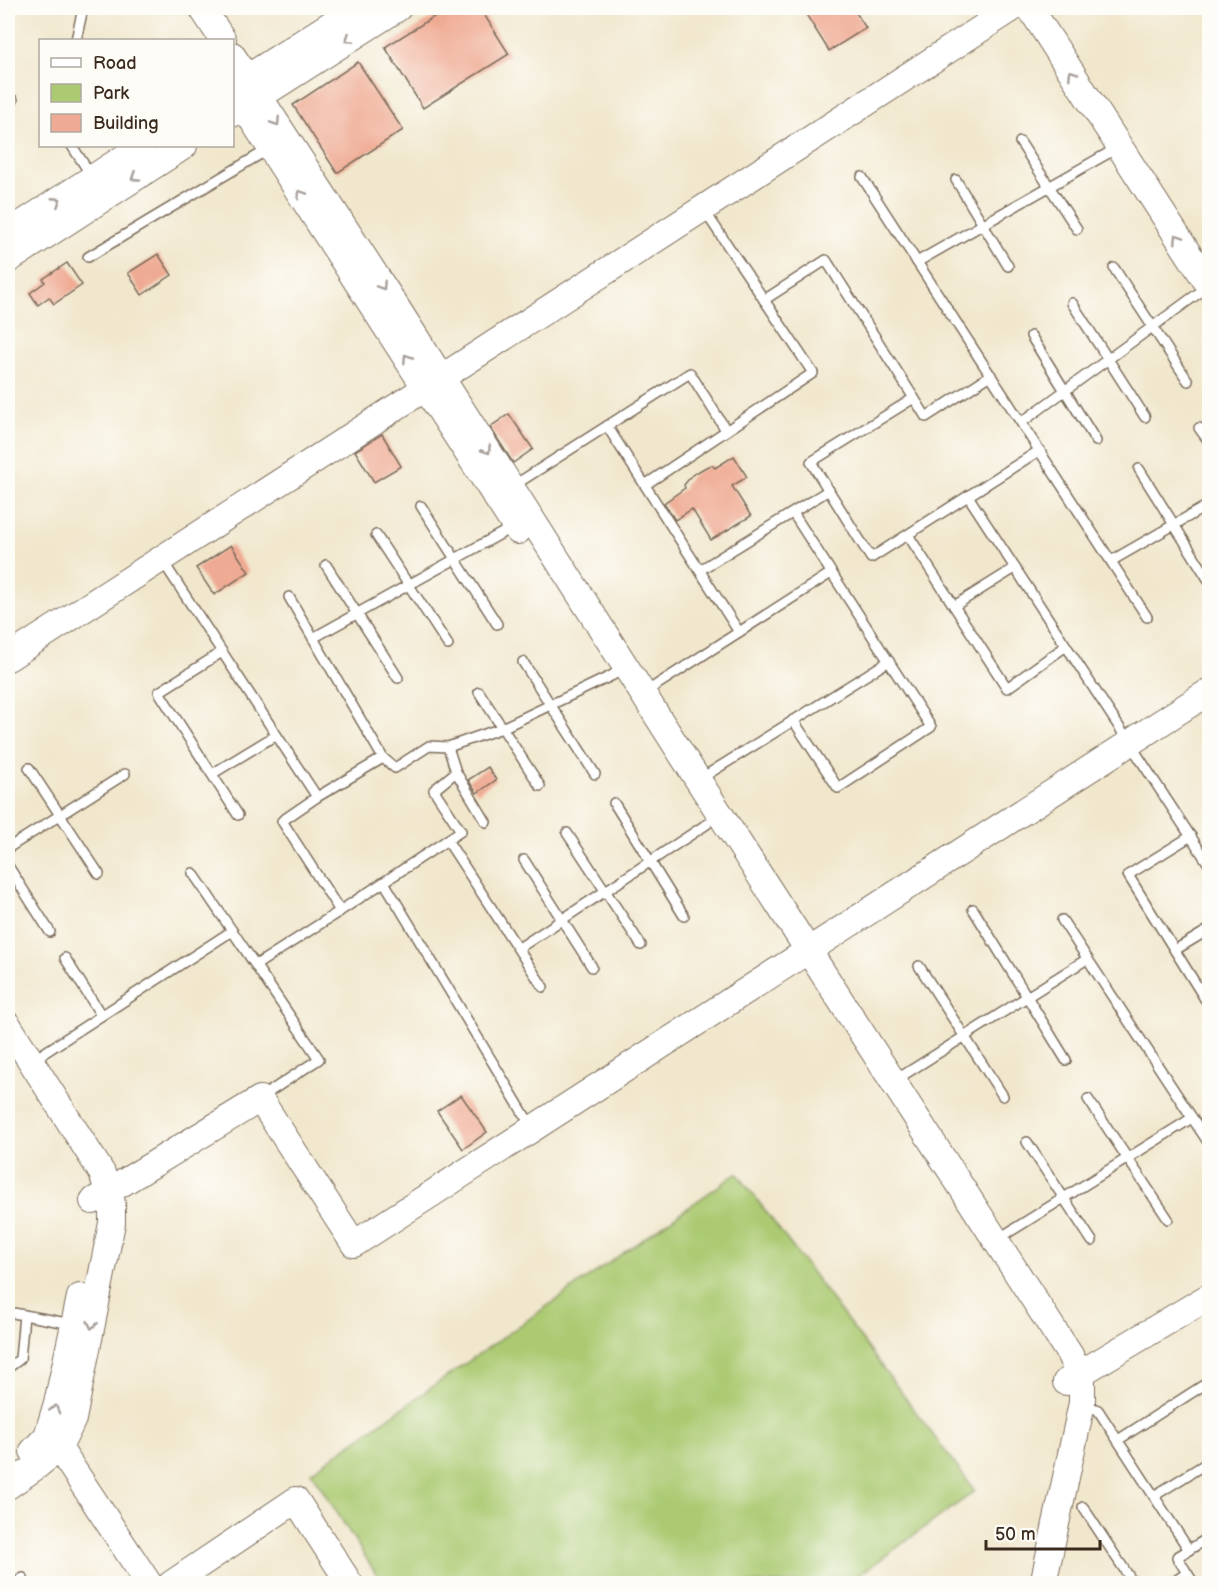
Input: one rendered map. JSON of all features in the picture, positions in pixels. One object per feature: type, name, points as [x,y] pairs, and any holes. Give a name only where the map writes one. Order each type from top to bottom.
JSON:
[{"type":"street","points":[[182,8],[202,39]]},
{"type":"street","points":[[202,8],[222,39]]},
{"type":"street","points":[[241,95],[356,8]]},
{"type":"street","points":[[241,95],[398,8]]},
{"type":"street","points":[[8,658],[1013,8]]},
{"type":"street","points":[[1030,8],[1209,286]]},
{"type":"street","points":[[1051,8],[1209,254]]},
{"type":"street","points":[[234,64],[241,95],[271,148],[433,382],[511,487],[707,824],[893,1082],[1071,1355],[1072,1378],[1029,1584]]},
{"type":"street","points":[[241,95],[433,382],[514,526],[618,672],[643,694],[698,780],[802,955],[1056,1358],[1072,1378],[1082,1382],[1082,1403],[1043,1584]]},
{"type":"street","points":[[8,232],[140,147]]},
{"type":"street","points":[[8,260],[182,147]]},
{"type":"street","points":[[101,1197],[260,1099],[354,1244],[1209,692]]},
{"type":"street","points":[[8,1025],[19,1059],[102,1173],[97,1220],[57,1403],[53,1442],[149,1584]]},
{"type":"street","points":[[8,1486],[38,1466],[53,1442],[74,1419],[112,1223],[112,1203],[101,1197]]},
{"type":"street","points":[[1072,1378],[1209,1296]]},
{"type":"street","points":[[8,1468],[53,1442]]},
{"type":"street","points":[[171,1584],[296,1500],[350,1584]]},
{"type":"lane","points":[[76,39],[83,8]]},
{"type":"lane","points":[[1020,142],[1077,229]]},
{"type":"lane","points":[[73,147],[93,177]]},
{"type":"lane","points":[[917,262],[1119,147]]},
{"type":"lane","points":[[88,257],[271,148]]},
{"type":"lane","points":[[862,177],[1147,616]]},
{"type":"lane","points":[[956,180],[1008,266]]},
{"type":"lane","points":[[645,485],[813,373],[703,208]]},
{"type":"lane","points":[[764,300],[826,260],[926,417],[991,375]]},
{"type":"lane","points":[[1114,268],[1188,381]]},
{"type":"lane","points":[[1022,422],[1209,286]]},
{"type":"lane","points":[[1072,303],[1145,417]]},
{"type":"lane","points":[[1031,336],[1096,441]]},
{"type":"lane","points":[[511,487],[690,373],[726,430]]},
{"type":"lane","points":[[914,398],[812,462],[871,558],[1040,450]]},
{"type":"lane","points":[[606,426],[740,632]]},
{"type":"lane","points":[[1199,428],[1209,443]]},
{"type":"lane","points":[[1139,469],[1209,582]]},
{"type":"lane","points":[[700,570],[829,490]]},
{"type":"lane","points":[[968,496],[1209,866]]},
{"type":"lane","points":[[1111,561],[1209,504]]},
{"type":"lane","points":[[421,506],[497,624]]},
{"type":"lane","points":[[793,513],[931,726],[838,788],[794,720]]},
{"type":"lane","points":[[313,638],[514,526]]},
{"type":"lane","points":[[376,534],[448,645]]},
{"type":"lane","points":[[908,535],[1007,688],[1066,646]]},
{"type":"lane","points":[[161,558],[317,797]]},
{"type":"lane","points":[[326,565],[398,678]]},
{"type":"lane","points":[[954,606],[1015,568]]},
{"type":"lane","points":[[643,694],[831,573]]},
{"type":"lane","points":[[289,597],[383,758],[395,768],[429,746],[448,747],[502,728],[618,672]]},
{"type":"lane","points":[[222,652],[159,692],[238,815]]},
{"type":"lane","points":[[698,780],[889,661]]},
{"type":"lane","points":[[523,662],[595,774]]},
{"type":"lane","points":[[479,692],[540,786]]},
{"type":"lane","points":[[212,774],[276,735]]},
{"type":"lane","points":[[448,747],[456,772],[486,822]]},
{"type":"lane","points":[[340,911],[282,821],[317,797],[383,758]]},
{"type":"lane","points":[[29,768],[99,874]]},
{"type":"lane","points":[[256,966],[461,831],[434,790],[456,772]]},
{"type":"lane","points":[[8,848],[125,774]]},
{"type":"lane","points":[[614,803],[684,915]]},
{"type":"lane","points":[[519,948],[707,824]]},
{"type":"lane","points":[[567,833],[641,945]]},
{"type":"lane","points":[[1191,836],[1128,875],[1205,999],[1209,996]]},
{"type":"lane","points":[[447,840],[543,987]]},
{"type":"lane","points":[[524,860],[592,967]]},
{"type":"lane","points":[[8,866],[51,932]]},
{"type":"lane","points":[[193,873],[319,1059],[260,1099]]},
{"type":"lane","points":[[384,882],[532,1128]]},
{"type":"lane","points":[[973,909],[1066,1060]]},
{"type":"lane","points":[[1062,921],[1192,1118],[1206,1132],[1209,1145]]},
{"type":"lane","points":[[1175,950],[1209,929]]},
{"type":"lane","points":[[19,1059],[102,1016],[232,931]]},
{"type":"lane","points":[[65,958],[102,1016]]},
{"type":"lane","points":[[893,1082],[1087,959]]},
{"type":"lane","points":[[918,966],[1003,1096]]},
{"type":"lane","points":[[1088,1099],[1168,1219]]},
{"type":"lane","points":[[996,1240],[1192,1118]]},
{"type":"lane","points":[[1027,1142],[1092,1241]]},
{"type":"lane","points":[[8,1312],[74,1324]]},
{"type":"lane","points":[[8,1368],[21,1359],[24,1315]]},
{"type":"lane","points":[[1118,1440],[1209,1381]]},
{"type":"lane","points":[[1082,1403],[1098,1410],[1189,1550]]},
{"type":"lane","points":[[1154,1496],[1209,1461]]},
{"type":"lane","points":[[1083,1507],[1134,1584]]},
{"type":"lane","points":[[1194,1584],[1177,1557],[1209,1537]]},
{"type":"lane","points":[[1171,1584],[1187,1573]]},
{"type":"lane","points":[[14,1584],[23,1578]]},
{"type":"green space","points":[[737,1173],[975,1491],[848,1583],[382,1583],[311,1472]]},
{"type":"building","points":[[448,8],[480,8],[509,54],[423,108],[385,47]]},
{"type":"building","points":[[802,8],[853,8],[866,28],[829,51]]},
{"type":"building","points":[[358,62],[403,130],[337,173],[293,105]]},
{"type":"building","points":[[158,254],[172,275],[142,295],[128,273]]},
{"type":"building","points":[[67,263],[82,285],[54,304],[49,297],[38,305],[30,293],[45,282],[43,279]]},
{"type":"building","points":[[509,414],[533,449],[513,463],[490,427]]},
{"type":"building","points":[[382,434],[401,466],[374,482],[355,451]]},
{"type":"building","points":[[734,456],[747,477],[732,486],[751,516],[711,540],[692,509],[675,520],[664,503],[685,488],[684,485],[692,475],[712,465],[715,468]]},
{"type":"building","points":[[231,545],[249,572],[214,595],[196,568]]},
{"type":"building","points":[[488,767],[496,780],[477,793],[468,780]]},
{"type":"building","points":[[461,1095],[487,1132],[463,1149],[437,1111]]}]
